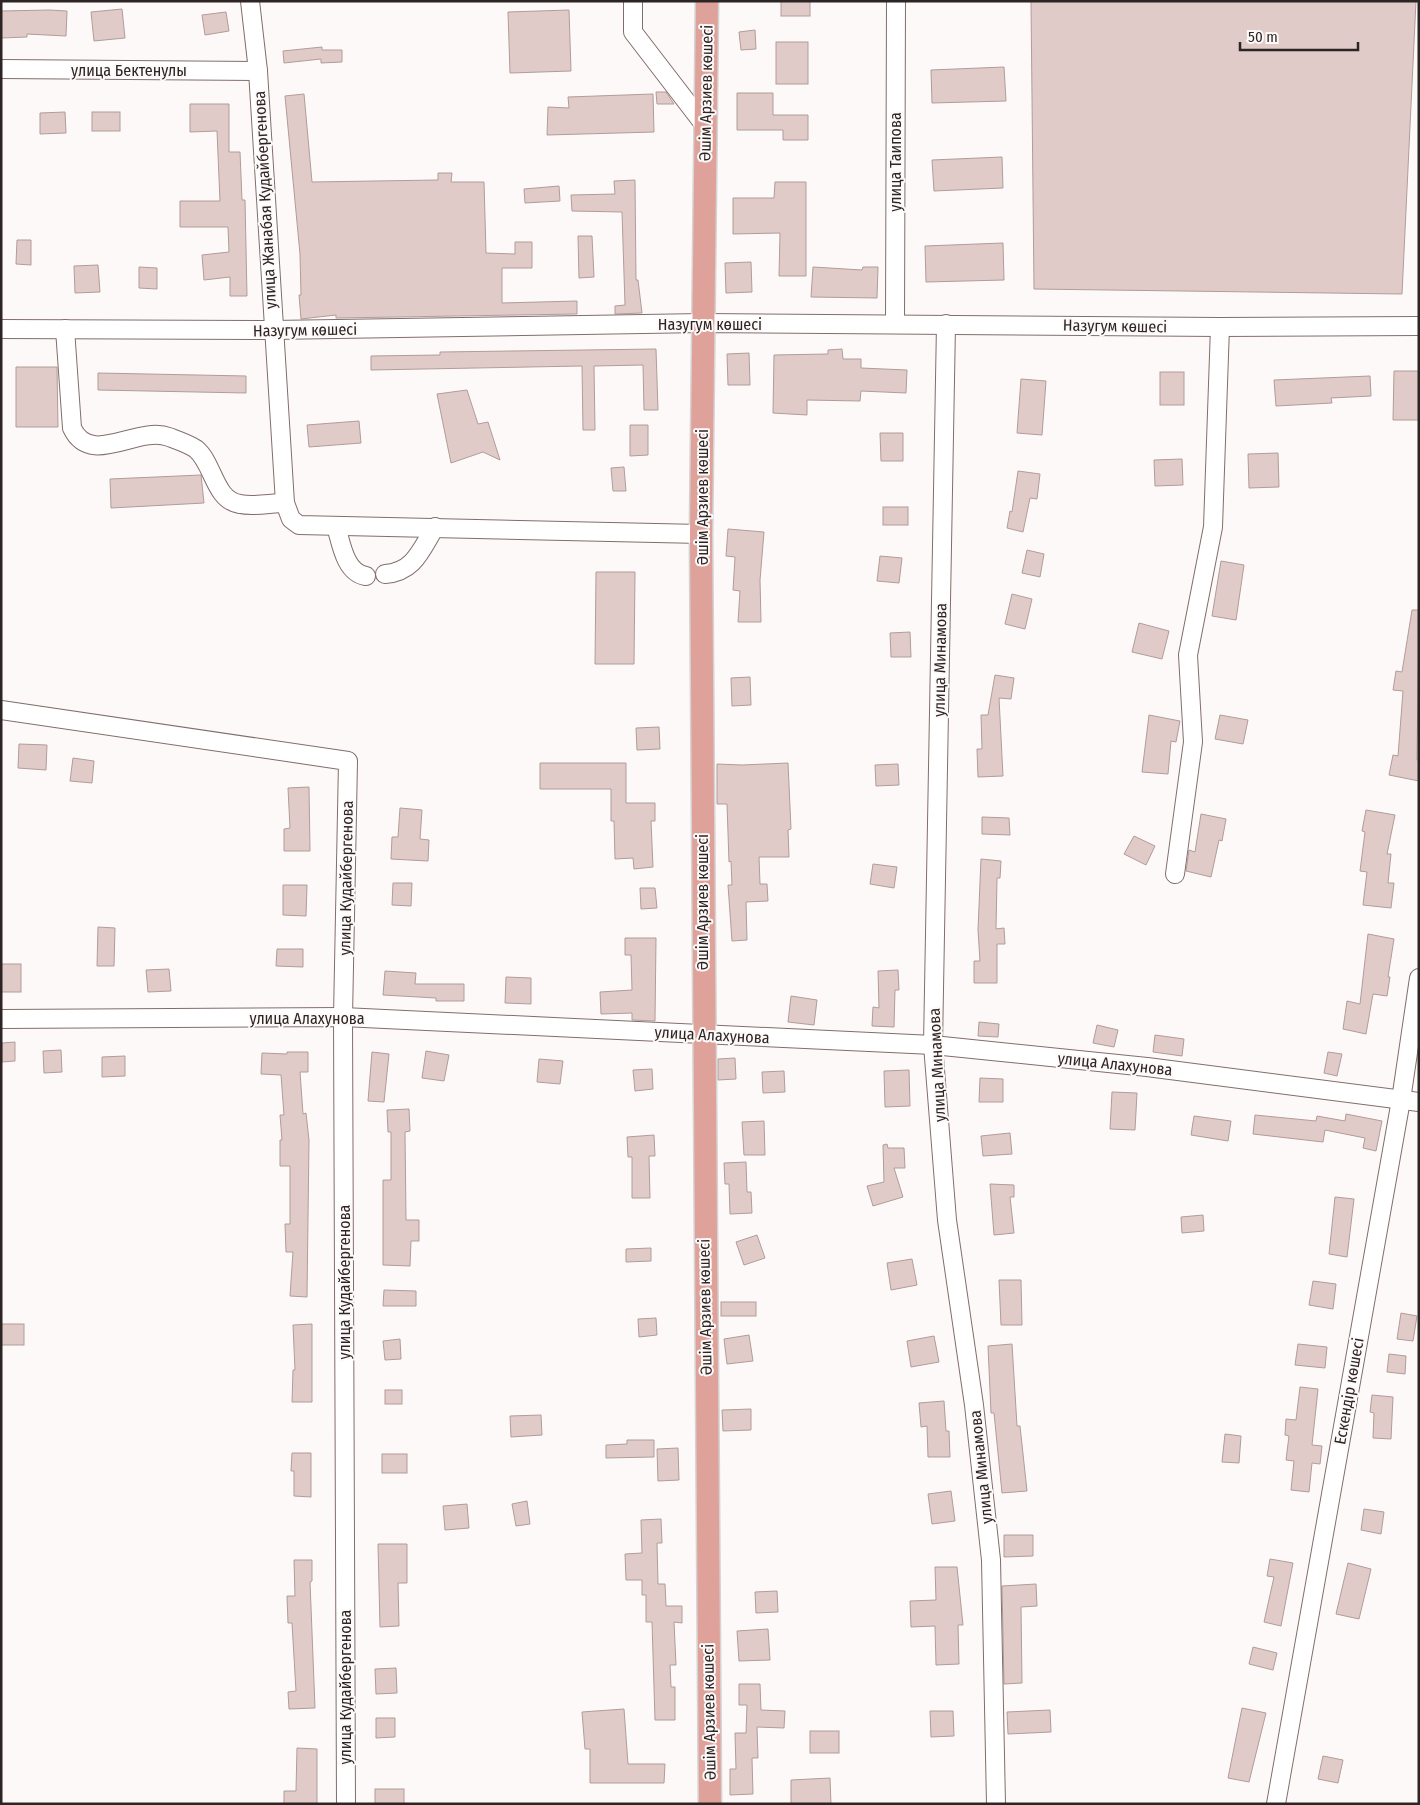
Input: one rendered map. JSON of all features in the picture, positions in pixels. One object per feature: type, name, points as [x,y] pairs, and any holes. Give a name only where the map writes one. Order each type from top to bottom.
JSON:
[{"type":"main road","name":"Әшім Арзиев көшесі","points":[[707,1],[701,534],[703,1034],[710,1804]]},
{"type":"street","name":"улица Жанабая Кудайбергенова","points":[[250,1],[258,71],[273,330],[288,511]]},
{"type":"street","points":[[633,1],[634,32],[706,128]]},
{"type":"street","name":"улица Таипова","points":[[895,324],[896,1]]},
{"type":"street","name":"улица Бектенулы","points":[[1,70],[258,71]]},
{"type":"street","name":"Назугум көшесі","points":[[1,329],[273,330],[703,323],[1220,327],[1419,326]]},
{"type":"street","name":"улица Минамова","points":[[946,324],[933,1045],[948,1220],[974,1405],[991,1560],[996,1804]]},
{"type":"street","points":[[1174,874],[1193,742],[1188,655],[1213,527],[1220,327]]},
{"type":"street","points":[[65,329],[72,428],[76,437],[85,444],[97,447],[149,434],[167,436],[196,450],[207,463],[212,477],[228,500],[240,504],[288,511],[299,525],[701,534]]},
{"type":"street","points":[[336,526],[348,564],[355,572],[366,576]]},
{"type":"street","points":[[385,574],[397,573],[406,569],[416,558],[435,527]]},
{"type":"street","name":"улица Кудайбергенова","points":[[1,710],[348,761],[343,1017],[346,1804]]},
{"type":"street","name":"Ескендір көшесі","points":[[1276,1804],[1401,1100],[1419,978]]},
{"type":"street","name":"улица Алахунова","points":[[1,1019],[343,1017],[933,1045],[1147,1067],[1419,1102]]},
{"type":"building","points":[[781,1],[810,1],[810,16],[781,16]]},
{"type":"building","points":[[1031,1],[1416,1],[1402,294],[1034,289]]},
{"type":"building","points":[[122,9],[125,38],[94,41],[91,12]]},
{"type":"building","points":[[569,10],[571,71],[510,73],[508,12]]},
{"type":"building","points":[[1,11],[67,11],[66,36],[27,34],[27,37],[1,38]]},
{"type":"building","points":[[226,12],[229,31],[205,35],[202,15]]},
{"type":"building","points":[[755,30],[756,49],[741,50],[739,32]]},
{"type":"building","points":[[776,42],[808,42],[808,84],[776,84]]},
{"type":"building","points":[[322,47],[322,50],[342,50],[342,62],[321,63],[321,59],[284,63],[283,51]]},
{"type":"building","points":[[1004,67],[1006,101],[932,103],[931,70]]},
{"type":"building","points":[[656,92],[666,92],[674,104],[657,104]]},
{"type":"building","points":[[737,93],[773,93],[773,115],[808,115],[808,140],[783,140],[783,130],[737,130]]},
{"type":"building","points":[[304,94],[312,182],[438,180],[438,173],[452,173],[451,182],[484,182],[486,253],[515,254],[515,242],[532,242],[532,268],[502,268],[502,303],[577,301],[577,314],[336,318],[336,315],[301,319],[299,295],[301,295],[300,254],[285,96]]},
{"type":"building","points":[[653,94],[654,132],[547,135],[548,107],[569,108],[568,97]]},
{"type":"building","points":[[190,104],[229,104],[229,152],[240,152],[242,200],[245,200],[247,296],[230,296],[230,277],[204,280],[202,255],[229,252],[228,227],[180,227],[180,201],[220,201],[217,131],[190,132]]},
{"type":"building","points":[[65,112],[66,133],[40,134],[40,113]]},
{"type":"building","points":[[92,112],[120,112],[120,131],[92,131]]},
{"type":"building","points":[[1002,157],[1003,188],[934,191],[932,160]]},
{"type":"building","points":[[635,180],[636,280],[638,280],[642,313],[615,314],[615,306],[625,305],[622,212],[572,211],[571,195],[615,194],[614,181]]},
{"type":"building","points":[[775,182],[806,182],[806,276],[779,276],[780,233],[733,234],[733,198],[774,198]]},
{"type":"building","points":[[559,186],[560,201],[525,203],[524,189]]},
{"type":"building","points":[[578,236],[592,236],[594,277],[579,278]]},
{"type":"building","points":[[17,240],[31,240],[31,265],[16,264]]},
{"type":"building","points":[[1003,243],[1004,280],[926,282],[925,246]]},
{"type":"building","points":[[751,262],[752,292],[726,293],[725,263]]},
{"type":"building","points":[[98,265],[100,292],[75,293],[74,266]]},
{"type":"building","points":[[139,267],[157,268],[157,289],[139,288]]},
{"type":"building","points":[[813,267],[862,270],[863,267],[878,267],[877,298],[811,297]]},
{"type":"building","points":[[656,349],[658,410],[644,410],[643,365],[594,366],[595,430],[583,430],[582,366],[371,370],[371,356],[440,355],[440,352]]},
{"type":"building","points":[[842,349],[843,359],[861,359],[861,368],[907,370],[906,393],[861,391],[860,401],[807,400],[807,415],[773,413],[774,355],[828,354],[828,350]]},
{"type":"building","points":[[749,353],[750,385],[728,385],[727,354]]},
{"type":"building","points":[[16,367],[57,367],[58,427],[16,427]]},
{"type":"building","points":[[1394,371],[1419,371],[1419,420],[1393,420]]},
{"type":"building","points":[[1160,372],[1184,372],[1184,405],[1160,405]]},
{"type":"building","points":[[98,373],[246,376],[246,393],[98,390]]},
{"type":"building","points":[[1370,376],[1371,396],[1331,398],[1332,403],[1276,406],[1274,380]]},
{"type":"building","points":[[1021,379],[1046,381],[1042,435],[1017,433]]},
{"type":"building","points":[[467,390],[478,424],[488,422],[500,460],[483,452],[451,463],[437,394]]},
{"type":"building","points":[[359,421],[361,443],[309,447],[307,425]]},
{"type":"building","points":[[630,425],[648,425],[648,455],[630,456]]},
{"type":"building","points":[[880,433],[903,433],[903,461],[881,461]]},
{"type":"building","points":[[1278,453],[1279,487],[1249,488],[1248,454]]},
{"type":"building","points":[[1182,459],[1183,485],[1155,486],[1154,460]]},
{"type":"building","points":[[624,467],[626,491],[613,491],[611,468]]},
{"type":"building","points":[[1018,471],[1040,474],[1037,499],[1030,498],[1023,532],[1007,528],[1010,511],[1012,512]]},
{"type":"building","points":[[201,475],[204,503],[111,508],[110,479]]},
{"type":"building","points":[[883,507],[908,507],[908,525],[883,525]]},
{"type":"building","points":[[728,529],[764,532],[760,580],[761,622],[738,622],[740,591],[733,590],[735,557],[726,556]]},
{"type":"building","points":[[1027,550],[1044,554],[1040,577],[1022,573]]},
{"type":"building","points":[[880,556],[902,558],[899,583],[877,581]]},
{"type":"building","points":[[1221,561],[1244,565],[1236,620],[1212,616]]},
{"type":"building","points":[[596,572],[635,572],[634,664],[595,664]]},
{"type":"building","points":[[1012,594],[1032,599],[1025,629],[1005,624]]},
{"type":"building","points":[[1412,610],[1419,610],[1417,760],[1419,760],[1419,781],[1389,775],[1393,755],[1398,756],[1403,691],[1393,690],[1396,671],[1402,672]]},
{"type":"building","points":[[1139,623],[1169,631],[1162,659],[1132,652]]},
{"type":"building","points":[[910,632],[911,657],[891,657],[890,633]]},
{"type":"building","points":[[995,675],[1014,678],[1011,699],[999,698],[1003,776],[978,777],[977,749],[982,749],[981,715],[988,715]]},
{"type":"building","points":[[750,677],[751,705],[732,706],[731,678]]},
{"type":"building","points":[[1149,715],[1180,721],[1176,742],[1171,741],[1168,774],[1142,772]]},
{"type":"building","points":[[1220,715],[1248,720],[1243,744],[1215,739]]},
{"type":"building","points":[[659,727],[660,749],[637,750],[636,728]]},
{"type":"building","points":[[19,744],[47,745],[46,770],[18,768]]},
{"type":"building","points":[[73,758],[94,761],[92,783],[70,781]]},
{"type":"building","points":[[540,763],[626,763],[626,803],[655,803],[655,821],[651,821],[653,867],[634,869],[633,858],[615,859],[614,821],[611,821],[611,789],[540,789]]},
{"type":"building","points":[[788,763],[791,829],[788,830],[789,857],[759,857],[760,884],[767,884],[768,901],[746,902],[747,940],[732,941],[728,885],[732,885],[731,861],[729,862],[727,804],[717,804],[717,764]]},
{"type":"building","points":[[898,764],[899,785],[876,786],[875,765]]},
{"type":"building","points":[[309,787],[310,851],[284,851],[284,829],[290,828],[288,788]]},
{"type":"building","points":[[400,808],[422,810],[420,839],[429,840],[428,861],[391,859],[392,837],[398,837]]},
{"type":"building","points":[[1366,810],[1395,815],[1387,854],[1391,854],[1388,883],[1394,883],[1391,908],[1363,905],[1367,872],[1360,871],[1365,832],[1362,831]]},
{"type":"building","points":[[1201,814],[1226,819],[1222,841],[1219,840],[1211,877],[1186,871],[1189,850],[1195,852]]},
{"type":"building","points":[[982,817],[1009,818],[1010,835],[982,834]]},
{"type":"building","points":[[1134,836],[1155,846],[1146,865],[1124,854]]},
{"type":"building","points":[[981,859],[1001,861],[1000,878],[997,878],[996,929],[1004,928],[1005,944],[997,944],[997,983],[974,983],[974,961],[980,961],[978,930]]},
{"type":"building","points":[[873,864],[897,867],[894,888],[870,884]]},
{"type":"building","points":[[393,883],[412,883],[411,906],[392,905]]},
{"type":"building","points":[[283,885],[307,885],[306,916],[283,915]]},
{"type":"building","points":[[640,888],[655,888],[657,908],[641,909]]},
{"type":"building","points":[[98,927],[115,928],[114,966],[97,966]]},
{"type":"building","points":[[1368,934],[1394,939],[1387,996],[1373,994],[1366,1034],[1343,1029],[1347,1001],[1360,1004]]},
{"type":"building","points":[[625,938],[656,938],[655,1021],[632,1020],[632,1013],[601,1014],[600,992],[632,990],[631,955],[625,955]]},
{"type":"building","points":[[277,949],[303,949],[303,967],[276,966]]},
{"type":"building","points":[[1,964],[21,964],[21,992],[1,992]]},
{"type":"building","points":[[169,969],[171,991],[148,992],[146,970]]},
{"type":"building","points":[[898,970],[899,990],[895,990],[894,1027],[872,1026],[873,1007],[879,1008],[878,971]]},
{"type":"building","points":[[385,971],[416,973],[415,984],[464,984],[464,1001],[436,1001],[436,998],[383,995]]},
{"type":"building","points":[[506,977],[531,978],[531,1004],[505,1003]]},
{"type":"building","points":[[791,996],[817,1000],[814,1025],[788,1022]]},
{"type":"building","points":[[979,1022],[999,1024],[998,1037],[978,1036]]},
{"type":"building","points":[[1097,1025],[1118,1030],[1114,1047],[1093,1043]]},
{"type":"building","points":[[1155,1035],[1184,1039],[1182,1056],[1153,1052]]},
{"type":"building","points":[[15,1042],[15,1061],[2,1062],[2,1043]]},
{"type":"building","points":[[61,1050],[62,1072],[44,1073],[43,1051]]},
{"type":"building","points":[[426,1051],[449,1055],[444,1081],[422,1078]]},
{"type":"building","points":[[287,1052],[308,1052],[308,1072],[300,1072],[303,1114],[306,1113],[309,1140],[307,1297],[290,1296],[293,1252],[286,1252],[285,1224],[290,1224],[290,1166],[280,1166],[280,1140],[282,1140],[280,1115],[284,1115],[281,1075],[261,1074],[262,1053],[287,1054]]},
{"type":"building","points":[[372,1052],[389,1054],[384,1102],[368,1101]]},
{"type":"building","points":[[1328,1052],[1342,1054],[1337,1076],[1324,1073]]},
{"type":"building","points":[[125,1056],[125,1076],[102,1077],[102,1057]]},
{"type":"building","points":[[735,1058],[736,1079],[718,1080],[718,1059]]},
{"type":"building","points":[[539,1059],[563,1061],[560,1084],[537,1082]]},
{"type":"building","points":[[652,1069],[653,1089],[635,1091],[633,1070]]},
{"type":"building","points":[[909,1070],[910,1106],[885,1107],[884,1071]]},
{"type":"building","points":[[784,1071],[785,1092],[763,1093],[762,1072]]},
{"type":"building","points":[[980,1078],[1003,1079],[1003,1102],[979,1102]]},
{"type":"building","points":[[1112,1092],[1137,1093],[1135,1130],[1110,1129]]},
{"type":"building","points":[[409,1109],[410,1131],[405,1132],[406,1220],[419,1220],[419,1241],[411,1241],[410,1266],[383,1265],[383,1180],[391,1180],[391,1132],[388,1132],[387,1110]]},
{"type":"building","points":[[1346,1114],[1382,1121],[1376,1151],[1363,1148],[1365,1138],[1325,1130],[1323,1142],[1253,1134],[1255,1115],[1316,1121],[1317,1116],[1345,1121]]},
{"type":"building","points":[[1194,1116],[1231,1121],[1228,1141],[1191,1135]]},
{"type":"building","points":[[764,1121],[765,1155],[744,1155],[742,1122]]},
{"type":"building","points":[[1010,1133],[1012,1154],[983,1156],[981,1136]]},
{"type":"building","points":[[654,1135],[655,1156],[649,1156],[650,1198],[632,1198],[632,1157],[628,1157],[627,1137]]},
{"type":"building","points":[[887,1144],[888,1148],[904,1148],[905,1168],[894,1168],[903,1197],[873,1206],[867,1186],[884,1182],[883,1145]]},
{"type":"building","points":[[746,1162],[747,1192],[751,1192],[752,1213],[730,1214],[729,1184],[725,1184],[724,1163]]},
{"type":"building","points":[[990,1184],[1014,1185],[1014,1197],[1010,1197],[1014,1233],[994,1235]]},
{"type":"building","points":[[1335,1197],[1354,1199],[1347,1257],[1329,1254]]},
{"type":"building","points":[[1203,1215],[1204,1231],[1182,1233],[1181,1217]]},
{"type":"building","points":[[757,1235],[765,1258],[744,1265],[736,1242]]},
{"type":"building","points":[[651,1248],[651,1261],[626,1262],[626,1249]]},
{"type":"building","points":[[912,1259],[917,1285],[891,1290],[887,1263]]},
{"type":"building","points":[[999,1280],[1021,1280],[1022,1325],[1001,1325]]},
{"type":"building","points":[[1313,1281],[1336,1284],[1333,1309],[1309,1305]]},
{"type":"building","points":[[384,1290],[416,1291],[416,1306],[383,1306]]},
{"type":"building","points":[[721,1302],[756,1302],[756,1316],[721,1316]]},
{"type":"building","points":[[1401,1313],[1417,1316],[1413,1341],[1397,1339]]},
{"type":"building","points":[[656,1318],[657,1335],[639,1337],[638,1319]]},
{"type":"building","points":[[1,1324],[24,1324],[24,1345],[1,1345]]},
{"type":"building","points":[[312,1324],[312,1402],[292,1402],[293,1370],[295,1370],[293,1325]]},
{"type":"building","points":[[749,1335],[753,1361],[727,1364],[724,1339]]},
{"type":"building","points":[[934,1336],[939,1362],[911,1367],[907,1341]]},
{"type":"building","points":[[400,1339],[401,1359],[385,1360],[383,1341]]},
{"type":"building","points":[[1012,1344],[1017,1426],[1020,1426],[1027,1491],[1002,1493],[994,1413],[991,1413],[988,1346]]},
{"type":"building","points":[[1298,1344],[1327,1347],[1325,1368],[1295,1365]]},
{"type":"building","points":[[1389,1354],[1406,1356],[1405,1374],[1387,1372]]},
{"type":"building","points":[[1300,1387],[1318,1389],[1312,1445],[1322,1446],[1320,1464],[1312,1463],[1309,1492],[1291,1490],[1294,1461],[1286,1460],[1289,1436],[1285,1435],[1286,1419],[1296,1420]]},
{"type":"building","points":[[385,1390],[402,1390],[402,1404],[385,1404]]},
{"type":"building","points":[[1372,1395],[1393,1397],[1391,1439],[1373,1438],[1374,1413],[1370,1412]]},
{"type":"building","points":[[944,1401],[946,1431],[949,1431],[950,1457],[928,1457],[927,1426],[921,1427],[919,1403]]},
{"type":"building","points":[[751,1409],[751,1430],[723,1431],[722,1410]]},
{"type":"building","points":[[541,1415],[542,1435],[511,1437],[510,1416]]},
{"type":"building","points":[[1225,1434],[1241,1436],[1239,1463],[1222,1462]]},
{"type":"building","points":[[627,1440],[654,1440],[654,1457],[606,1458],[606,1445],[627,1444]]},
{"type":"building","points":[[678,1448],[679,1480],[658,1481],[657,1449]]},
{"type":"building","points":[[292,1453],[311,1453],[311,1497],[294,1496],[294,1471],[291,1471]]},
{"type":"building","points":[[382,1454],[407,1454],[407,1473],[382,1473]]},
{"type":"building","points":[[951,1491],[955,1521],[932,1524],[928,1494]]},
{"type":"building","points":[[527,1501],[530,1524],[516,1526],[512,1504]]},
{"type":"building","points":[[467,1504],[469,1528],[445,1530],[443,1506]]},
{"type":"building","points":[[1364,1509],[1384,1512],[1381,1534],[1361,1530]]},
{"type":"building","points":[[661,1519],[662,1543],[657,1543],[658,1584],[665,1584],[666,1606],[682,1606],[682,1623],[674,1622],[676,1665],[670,1665],[671,1687],[675,1687],[675,1720],[655,1720],[652,1622],[646,1622],[646,1595],[642,1595],[642,1580],[626,1580],[625,1554],[642,1553],[641,1520]]},
{"type":"building","points":[[1004,1535],[1033,1535],[1033,1556],[1004,1557]]},
{"type":"building","points":[[378,1544],[407,1544],[407,1583],[398,1583],[399,1626],[380,1627]]},
{"type":"building","points":[[1270,1559],[1293,1563],[1281,1626],[1264,1622],[1274,1577],[1267,1576]]},
{"type":"building","points":[[294,1560],[312,1560],[312,1581],[310,1582],[315,1708],[289,1709],[288,1692],[296,1691],[292,1623],[288,1623],[287,1596],[295,1596]]},
{"type":"building","points":[[1348,1563],[1371,1569],[1359,1619],[1336,1614]]},
{"type":"building","points":[[935,1567],[957,1567],[963,1625],[958,1625],[959,1664],[936,1665],[935,1626],[911,1627],[910,1601],[936,1600]]},
{"type":"building","points":[[1036,1584],[1037,1606],[1021,1607],[1022,1683],[1004,1684],[1002,1586]]},
{"type":"building","points":[[777,1591],[778,1612],[756,1613],[755,1592]]},
{"type":"building","points":[[768,1629],[770,1660],[739,1661],[737,1631]]},
{"type":"building","points":[[1253,1647],[1277,1653],[1273,1670],[1249,1664]]},
{"type":"building","points":[[396,1668],[397,1693],[376,1694],[375,1669]]},
{"type":"building","points":[[739,1684],[760,1684],[761,1710],[785,1711],[784,1728],[757,1727],[758,1758],[752,1758],[753,1794],[730,1795],[730,1769],[736,1769],[735,1733],[746,1733],[747,1705],[739,1705]]},
{"type":"building","points":[[1242,1708],[1266,1713],[1249,1782],[1228,1778]]},
{"type":"building","points":[[624,1709],[628,1764],[665,1764],[664,1783],[590,1783],[590,1749],[585,1749],[582,1712]]},
{"type":"building","points":[[1050,1710],[1051,1732],[1008,1734],[1007,1712]]},
{"type":"building","points":[[930,1711],[953,1711],[954,1736],[931,1737]]},
{"type":"building","points":[[376,1718],[395,1718],[395,1737],[376,1738]]},
{"type":"building","points":[[810,1731],[839,1731],[839,1753],[810,1753]]},
{"type":"building","points":[[297,1748],[317,1749],[317,1804],[284,1804],[284,1791],[296,1791]]},
{"type":"building","points":[[1323,1756],[1343,1760],[1338,1783],[1318,1779]]},
{"type":"building","points":[[830,1778],[831,1804],[791,1804],[791,1780]]},
{"type":"building","points":[[375,1789],[404,1789],[404,1804],[375,1804]]}]
